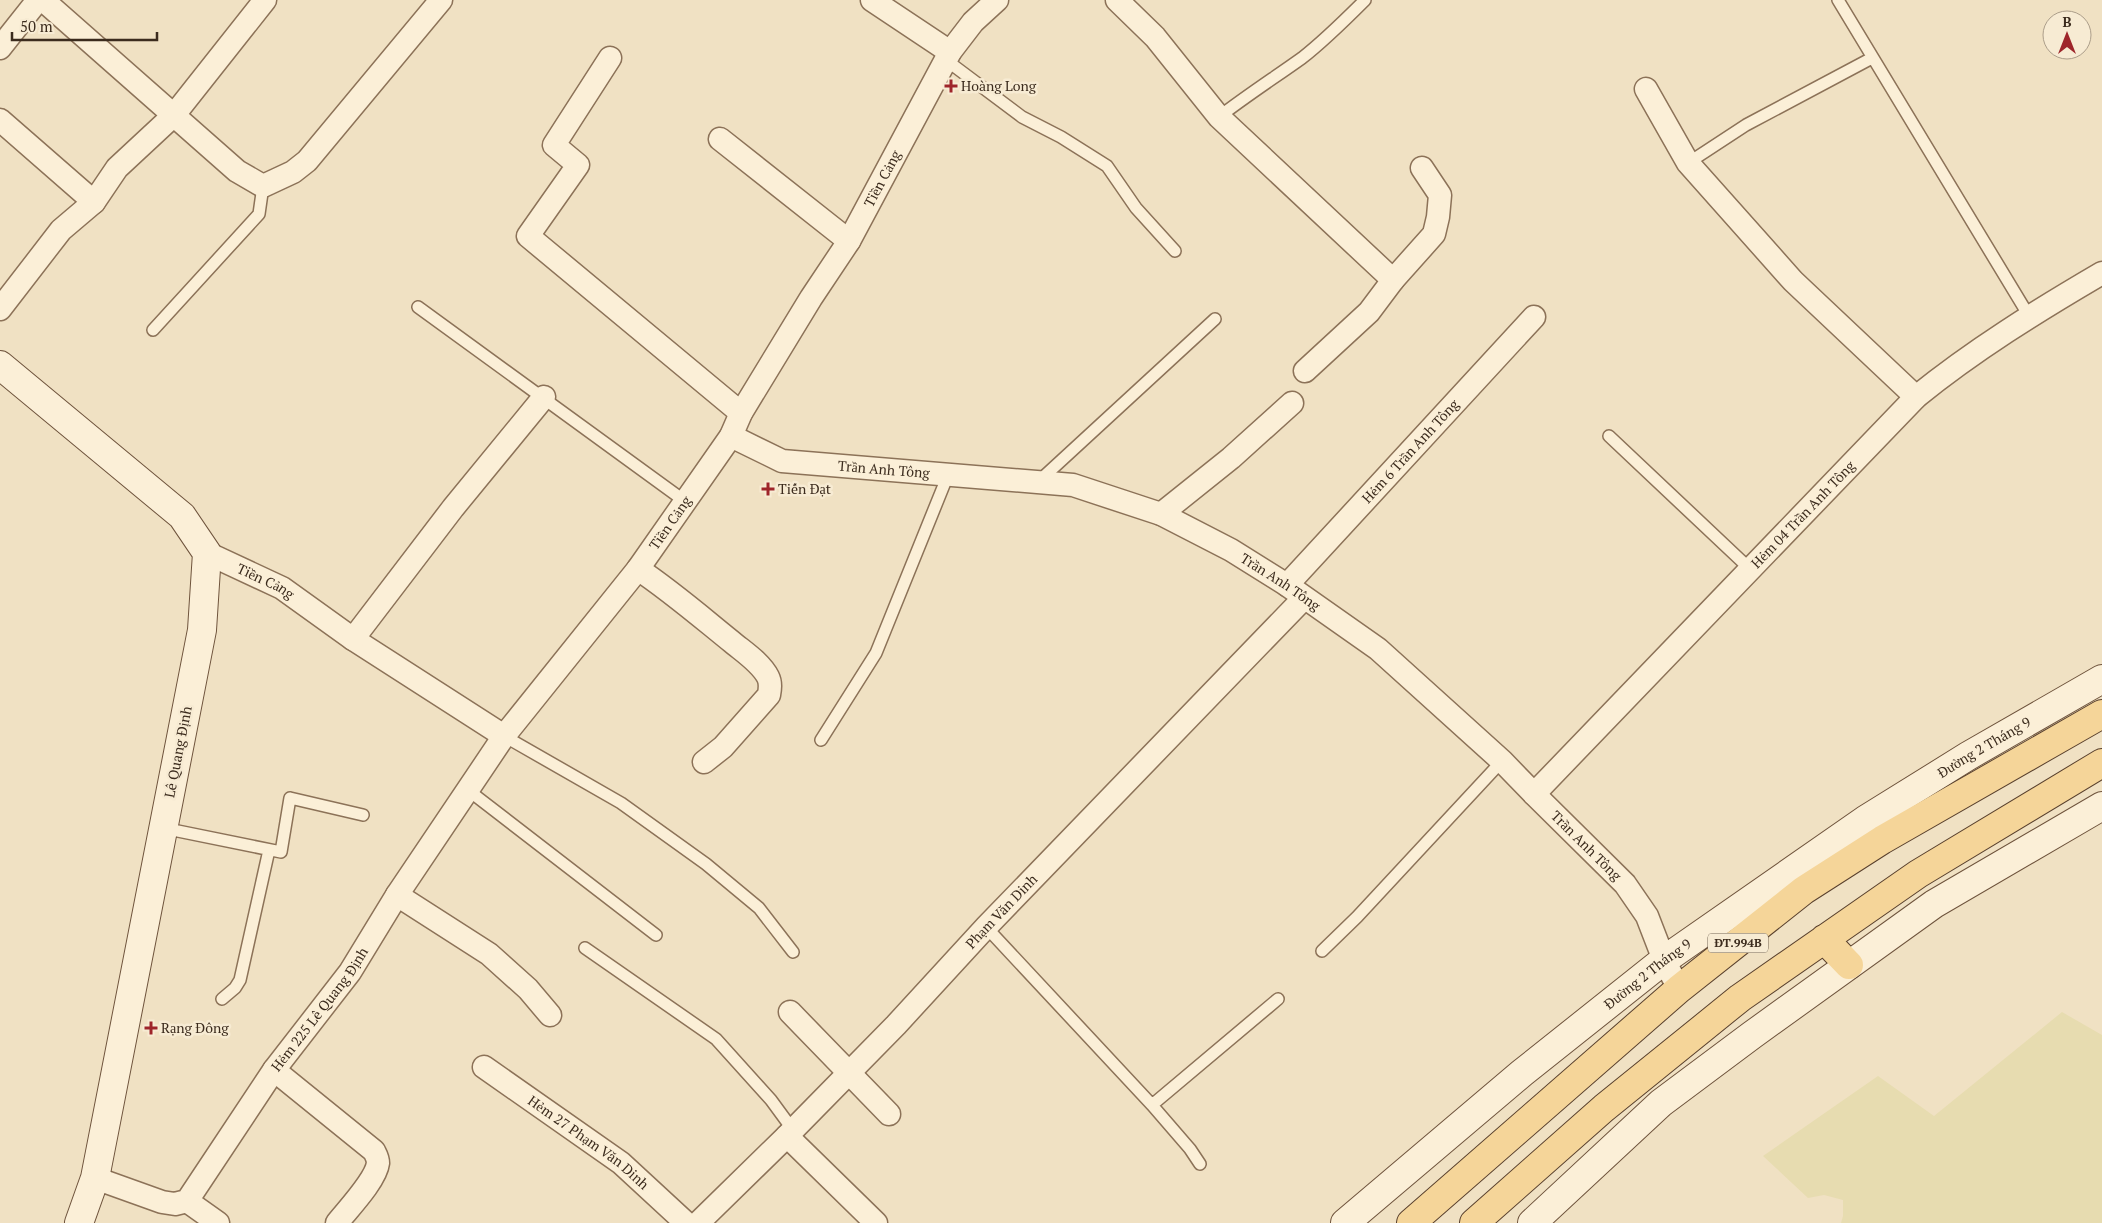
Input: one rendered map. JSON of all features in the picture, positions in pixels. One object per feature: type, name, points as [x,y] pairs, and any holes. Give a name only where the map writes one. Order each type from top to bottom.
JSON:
[{"type":"main road","points":[[0,365],[182,516],[207,553]]},
{"type":"main road","name":"Lê Quang Định","points":[[79,1223],[96,1178],[202,630],[207,553]]},
{"type":"main road","name":"Đường 2 Tháng 9","points":[[1410,1223],[1679,989],[1865,820],[1968,756],[2102,679]]},
{"type":"main road","name":"Đường 2 Tháng 9","points":[[1344,1223],[1522,1073],[1664,960],[1798,881],[1882,840],[2102,714]]},
{"type":"main road","points":[[1474,1223],[1612,1102],[1740,998],[1918,874],[2102,763]]},
{"type":"main road","points":[[1532,1223],[1661,1103],[1849,965],[1934,904],[2102,806]]},
{"type":"main road","points":[[1824,939],[1849,965]]},
{"type":"street","points":[[0,48],[38,0]]},
{"type":"street","points":[[43,0],[237,171],[263,186],[293,172],[307,161],[438,4]]},
{"type":"street","points":[[0,309],[61,230],[94,202],[117,168],[174,115],[265,0]]},
{"type":"street","points":[[872,0],[948,56]]},
{"type":"street","name":"Tiền Cảng","points":[[207,553],[282,588],[352,639],[504,736],[638,568],[731,436],[741,412],[811,298],[849,241],[948,56],[978,17],[997,0]]},
{"type":"street","points":[[1117,0],[1155,37],[1219,116],[1393,280]]},
{"type":"street","points":[[610,58],[554,146],[578,165],[528,236],[741,412]]},
{"type":"street","points":[[1646,89],[1688,163],[1793,281],[1916,397]]},
{"type":"street","points":[[0,120],[94,202]]},
{"type":"street","points":[[720,139],[849,241]]},
{"type":"street","points":[[1305,371],[1369,312],[1393,280],[1434,234],[1440,195],[1422,168]]},
{"type":"street","name":"Hẻm 04 Trần Anh Tông","points":[[1534,794],[1916,397],[1947,372],[2029,316],[2102,273]]},
{"type":"street","name":"Hẻm 6 Trần Anh Tông","points":[[1295,591],[1534,317]]},
{"type":"street","points":[[352,639],[453,508],[544,397]]},
{"type":"street","points":[[1161,514],[1231,458],[1292,402]]},
{"type":"street","name":"Trần Anh Tông","points":[[731,436],[782,461],[1073,485],[1161,514],[1231,550],[1295,591],[1378,649],[1502,761],[1625,884],[1647,916],[1664,960],[1679,989]]},
{"type":"street","points":[[638,568],[671,592],[735,645],[763,669],[769,678],[771,688],[768,695],[723,747],[704,762]]},
{"type":"street","name":"Phạm Văn Dinh","points":[[698,1223],[790,1133],[986,927],[1295,591]]},
{"type":"street","name":"Hẻm 225 Lê Quang Định","points":[[187,1201],[274,1070],[350,972],[398,895],[504,736]]},
{"type":"street","points":[[398,895],[489,954],[528,989],[550,1015]]},
{"type":"street","points":[[790,1012],[889,1114]]},
{"type":"street","name":"Hẻm 27 Phạm Văn Dinh","points":[[484,1067],[621,1163],[686,1223]]},
{"type":"street","points":[[274,1070],[374,1151],[377,1158],[378,1163],[371,1179],[337,1223]]},
{"type":"street","points":[[790,1133],[876,1223]]},
{"type":"street","points":[[96,1178],[162,1202],[176,1204],[187,1201],[218,1223]]},
{"type":"lane","points":[[1219,116],[1308,52],[1328,36],[1365,0]]},
{"type":"lane","points":[[1838,0],[2029,316]]},
{"type":"lane","points":[[948,56],[1022,118],[1061,138],[1107,166],[1136,208],[1175,251]]},
{"type":"lane","points":[[1688,163],[1746,125],[1872,58]]},
{"type":"lane","points":[[152,330],[259,214],[263,186]]},
{"type":"lane","points":[[418,307],[686,502]]},
{"type":"lane","points":[[1039,481],[1215,319]]},
{"type":"lane","points":[[1609,436],[1750,569]]},
{"type":"lane","points":[[821,740],[876,653],[948,475]]},
{"type":"lane","points":[[504,736],[621,803],[706,864],[759,908],[793,952]]},
{"type":"lane","points":[[1322,951],[1358,917],[1502,761]]},
{"type":"lane","points":[[468,790],[656,935]]},
{"type":"lane","points":[[163,828],[280,852],[290,798],[363,815]]},
{"type":"lane","points":[[222,999],[235,988],[240,980],[269,850]]},
{"type":"lane","points":[[986,927],[1152,1104],[1190,1149],[1200,1164]]},
{"type":"lane","points":[[585,948],[716,1038],[771,1100],[790,1133]]},
{"type":"lane","points":[[1152,1104],[1278,999]]},
{"type":"shaded area","points":[[2062,1012],[2102,1035],[2102,1223],[1841,1223],[1843,1200],[1824,1195],[1808,1198],[1763,1156],[1878,1076],[1934,1116]]},
{"type":"place","name":"Hoàng Long","points":[[951,86]]},
{"type":"place","name":"Tiến Đạt","points":[[768,489]]},
{"type":"place","name":"Rạng Đông","points":[[151,1028]]}]
